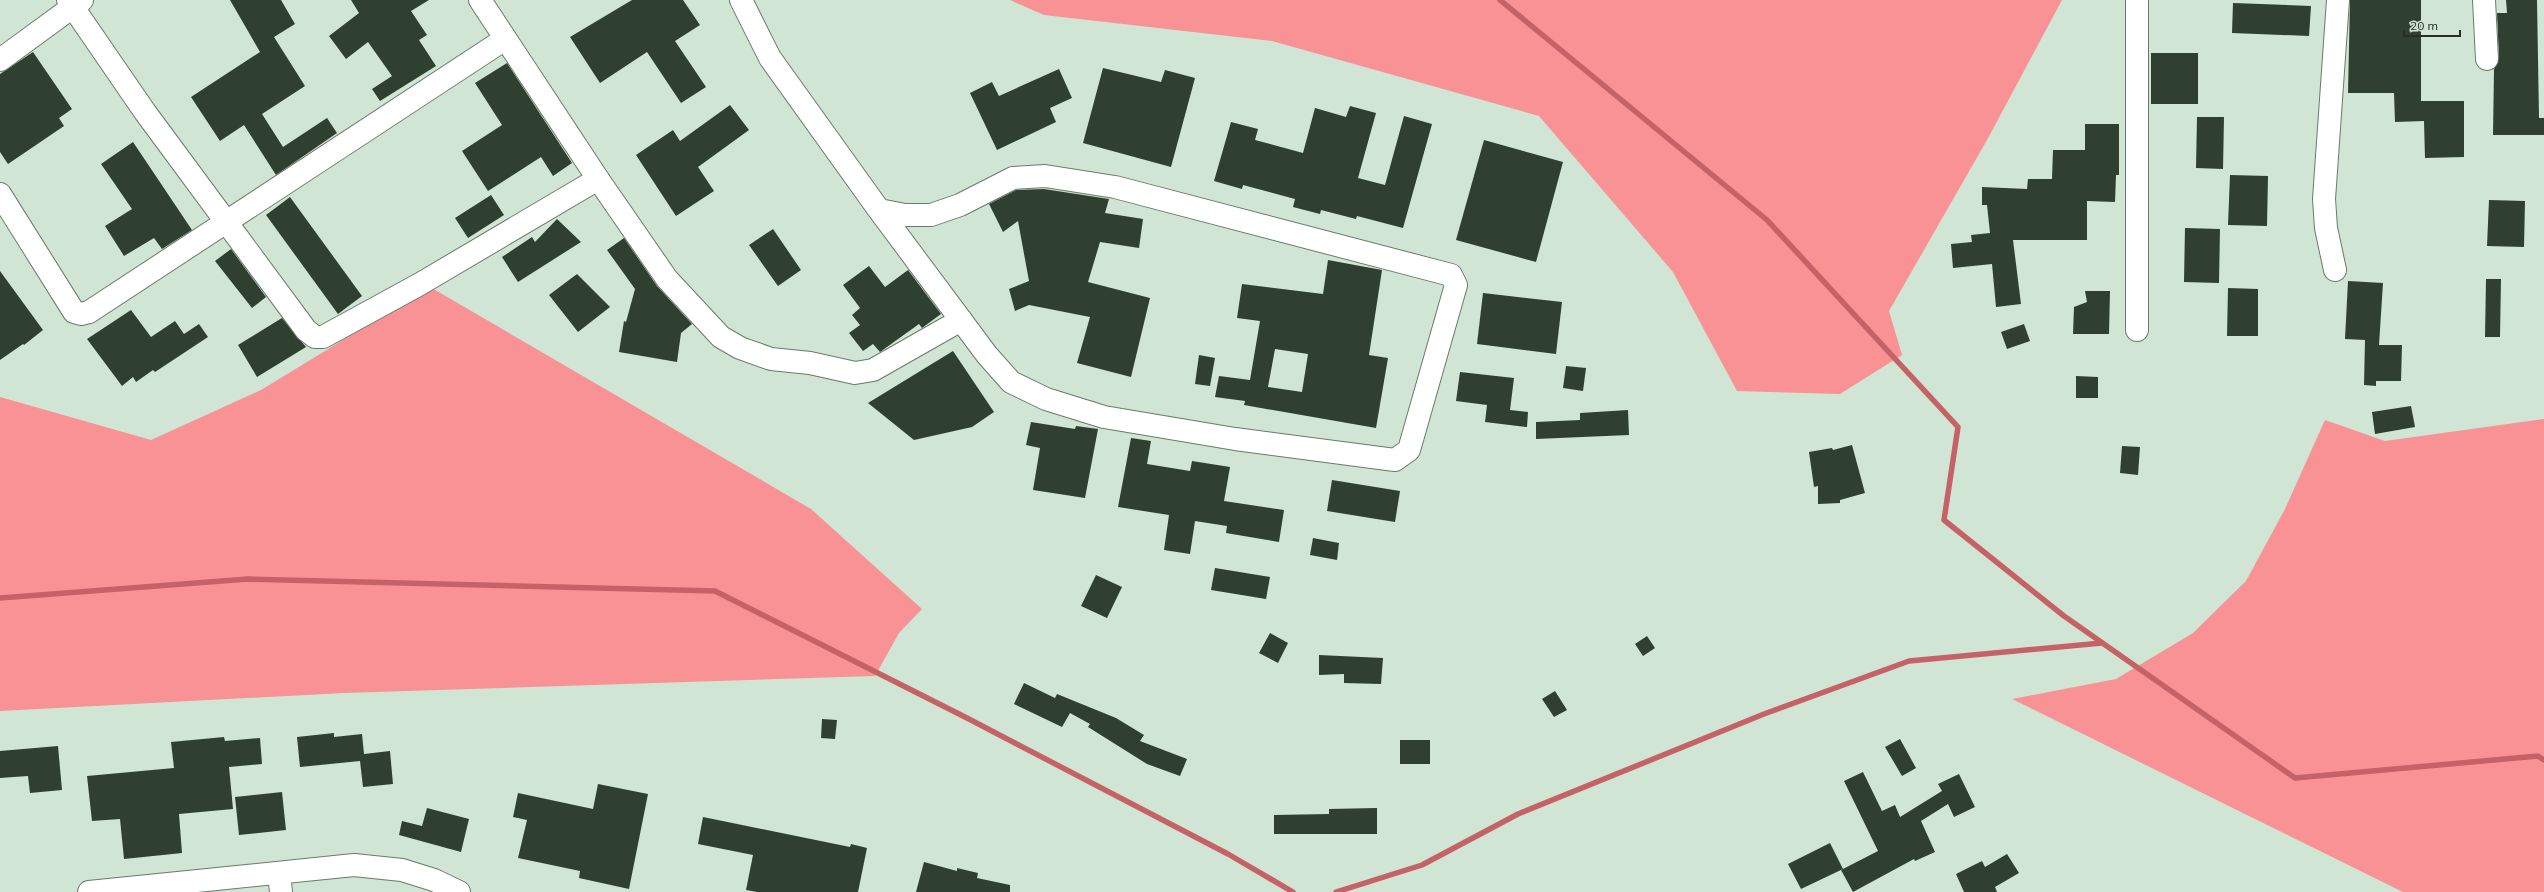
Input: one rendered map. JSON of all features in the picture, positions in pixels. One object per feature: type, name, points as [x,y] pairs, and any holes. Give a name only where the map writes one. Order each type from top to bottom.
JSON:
[{"type":"street","points":[[480,0],[598,179],[667,279],[721,337],[740,348],[771,359],[810,363],[855,373],[873,370],[961,320]]},
{"type":"street","points":[[741,0],[770,58],[879,210],[986,355],[1010,382],[1046,399],[1104,418],[1236,439],[1395,460],[1409,450],[1456,284],[1451,275],[1115,188],[1045,176],[1013,178],[960,205],[931,214],[905,214],[879,210]]},
{"type":"street","points":[[2136,0],[2137,330]]},
{"type":"street","points":[[2335,270],[2326,228],[2324,200],[2338,0]]},
{"type":"street","points":[[2484,0],[2487,59]]},
{"type":"street","points":[[0,60],[74,2],[145,112],[306,330],[315,337],[323,337],[420,284],[598,179]]},
{"type":"street","points":[[0,194],[74,312],[81,314],[89,312],[505,39]]},
{"type":"street","points":[[89,892],[280,883],[360,866],[402,870],[434,880],[459,892]]},
{"type":"shaded area","points":[[1010,0],[2062,0],[1987,140],[1889,311],[1902,355],[1840,394],[1737,391],[1673,272],[1539,116],[1272,41],[1044,15]]},
{"type":"shaded area","points":[[430,287],[811,509],[922,609],[899,633],[875,676],[344,693],[0,711],[0,397],[151,440],[261,390]]},
{"type":"shaded area","points":[[2544,419],[2544,892],[2403,892],[2012,699],[2116,679],[2193,633],[2246,581],[2285,509],[2325,420],[2385,441]]},
{"type":"building","points":[[230,0],[281,0],[295,24],[274,37],[305,86],[262,114],[283,147],[327,118],[337,133],[276,175],[244,125],[220,141],[191,97],[260,52]]},
{"type":"building","points":[[351,0],[429,0],[411,11],[427,35],[419,40],[436,66],[380,101],[372,89],[392,76],[368,42],[346,59],[329,36],[359,13]]},
{"type":"building","points":[[632,0],[683,0],[700,25],[675,41],[706,87],[681,103],[647,52],[600,83],[570,37]]},
{"type":"building","points":[[2350,0],[2421,0],[2421,101],[2464,101],[2464,157],[2425,158],[2424,121],[2395,122],[2394,93],[2348,93]]},
{"type":"building","points":[[2506,0],[2537,0],[2539,118],[2544,118],[2544,135],[2493,135],[2494,69],[2499,58],[2497,13],[2507,13]]},
{"type":"building","points":[[2233,3],[2311,6],[2309,36],[2232,33]]},
{"type":"building","points":[[33,52],[72,109],[59,118],[64,126],[8,164],[0,152],[0,74]]},
{"type":"building","points":[[2151,53],[2198,53],[2198,104],[2151,104]]},
{"type":"building","points":[[507,63],[572,163],[553,176],[541,157],[488,191],[462,151],[502,125],[475,83]]},
{"type":"building","points":[[1103,68],[1161,82],[1165,70],[1195,78],[1171,167],[1083,143]]},
{"type":"building","points":[[1059,69],[1072,98],[1050,108],[1056,122],[997,150],[970,93],[992,82],[999,96]]},
{"type":"building","points":[[730,105],[749,130],[698,167],[714,191],[676,216],[636,155],[673,130],[680,141]]},
{"type":"building","points":[[1350,106],[1376,113],[1358,178],[1385,185],[1404,116],[1432,124],[1403,228],[1357,216],[1356,219],[1321,210],[1320,214],[1293,207],[1295,199],[1243,185],[1242,189],[1214,181],[1231,122],[1258,129],[1255,140],[1303,153],[1315,108],[1346,117]]},
{"type":"building","points":[[2197,117],[2224,117],[2223,169],[2196,168]]},
{"type":"building","points":[[2085,124],[2119,124],[2119,175],[2116,175],[2115,202],[2087,201],[2087,240],[2013,240],[2021,304],[1996,307],[1992,264],[1953,268],[1951,244],[1972,242],[1971,235],[1990,233],[1987,205],[1982,205],[1982,187],[2027,189],[2028,179],[2052,179],[2053,150],[2085,150]]},
{"type":"building","points":[[1484,140],[1563,162],[1536,262],[1456,240]]},
{"type":"building","points":[[133,142],[192,230],[162,249],[154,238],[124,256],[105,226],[132,209],[101,164]]},
{"type":"building","points":[[2230,175],[2268,176],[2267,226],[2228,225]]},
{"type":"building","points":[[1044,189],[1109,199],[1105,213],[1143,219],[1139,248],[1100,242],[1088,282],[1150,298],[1131,377],[1077,363],[1090,317],[1029,305],[1015,311],[1009,289],[1029,281],[1018,221],[1003,232],[989,204],[1016,190]]},
{"type":"building","points":[[491,195],[504,215],[468,238],[455,218]]},
{"type":"building","points":[[290,197],[362,296],[338,314],[266,215]]},
{"type":"building","points":[[2489,200],[2525,201],[2524,247],[2487,246]]},
{"type":"building","points":[[557,219],[581,242],[518,282],[502,257],[532,237],[535,242]]},
{"type":"building","points":[[2185,228],[2220,229],[2219,283],[2184,282]]},
{"type":"building","points":[[773,229],[801,270],[778,286],[749,245]]},
{"type":"building","points":[[624,238],[657,286],[692,324],[681,333],[677,362],[619,352],[624,321],[626,322],[635,289],[607,250]]},
{"type":"building","points":[[231,249],[266,297],[252,308],[215,261]]},
{"type":"building","points":[[1328,260],[1382,270],[1369,355],[1388,358],[1376,428],[1244,405],[1245,401],[1215,397],[1219,376],[1250,380],[1260,321],[1237,318],[1242,284],[1323,294]],"holes":[[[1275,349],[1308,354],[1302,392],[1268,387]]]},
{"type":"building","points":[[869,266],[885,287],[908,270],[941,314],[922,328],[919,324],[880,352],[873,344],[863,351],[849,333],[860,325],[852,315],[860,308],[843,285]]},
{"type":"building","points":[[0,271],[43,330],[24,345],[23,344],[0,360]]},
{"type":"building","points":[[577,274],[610,307],[578,332],[549,295]]},
{"type":"building","points":[[2486,279],[2501,279],[2500,337],[2485,337]]},
{"type":"building","points":[[2348,281],[2383,283],[2379,345],[2402,345],[2401,381],[2376,381],[2376,386],[2364,385],[2365,340],[2345,339]]},
{"type":"building","points":[[2228,288],[2258,289],[2258,336],[2227,336]]},
{"type":"building","points":[[2085,291],[2110,291],[2109,334],[2073,334],[2074,307],[2087,302]]},
{"type":"building","points":[[1483,293],[1562,302],[1556,354],[1477,344]]},
{"type":"building","points":[[131,310],[151,337],[175,321],[184,334],[199,324],[208,337],[155,372],[153,370],[136,382],[133,377],[122,386],[87,339]]},
{"type":"building","points":[[282,318],[306,347],[257,377],[238,345]]},
{"type":"building","points":[[2024,324],[2030,341],[2007,349],[2001,332]]},
{"type":"building","points":[[953,351],[994,412],[972,427],[914,440],[868,403]]},
{"type":"building","points":[[1199,355],[1215,358],[1210,386],[1195,384]]},
{"type":"building","points":[[1566,366],[1586,368],[1583,391],[1563,388]]},
{"type":"building","points":[[1460,372],[1514,378],[1510,410],[1528,412],[1527,427],[1485,422],[1487,405],[1456,401]]},
{"type":"building","points":[[2076,376],[2098,377],[2098,398],[2076,398]]},
{"type":"building","points":[[2411,406],[2415,427],[2375,434],[2372,412]]},
{"type":"building","points":[[1628,410],[1629,435],[1536,439],[1536,422],[1580,420],[1580,413]]},
{"type":"building","points":[[1031,422],[1075,429],[1076,426],[1098,429],[1085,498],[1033,490],[1040,448],[1026,445]]},
{"type":"building","points":[[1131,438],[1151,441],[1147,464],[1190,471],[1192,461],[1230,467],[1224,501],[1284,510],[1279,542],[1226,533],[1227,526],[1195,521],[1190,554],[1164,550],[1169,515],[1118,507]]},
{"type":"building","points":[[1852,445],[1865,493],[1840,500],[1840,503],[1818,504],[1818,486],[1814,487],[1809,452],[1832,448],[1833,450]]},
{"type":"building","points":[[2122,446],[2140,447],[2138,475],[2120,473]]},
{"type":"building","points":[[1332,480],[1400,491],[1395,522],[1327,511]]},
{"type":"building","points":[[1313,538],[1339,543],[1337,560],[1310,555]]},
{"type":"building","points":[[1215,568],[1270,577],[1266,599],[1211,590]]},
{"type":"building","points":[[1096,575],[1122,587],[1107,618],[1081,606]]},
{"type":"building","points":[[1270,633],[1288,643],[1278,663],[1259,653]]},
{"type":"building","points":[[1647,636],[1655,648],[1643,656],[1635,644]]},
{"type":"building","points":[[1319,655],[1383,658],[1381,684],[1344,683],[1344,674],[1319,675]]},
{"type":"building","points":[[1024,683],[1055,698],[1057,694],[1116,718],[1144,735],[1140,741],[1187,759],[1180,776],[1147,764],[1088,727],[1090,724],[1070,713],[1062,727],[1014,704]]},
{"type":"building","points":[[1555,691],[1567,710],[1554,717],[1542,699]]},
{"type":"building","points":[[822,719],[837,720],[835,739],[821,738]]},
{"type":"building","points":[[334,733],[334,737],[362,734],[364,754],[390,751],[393,784],[363,787],[360,761],[300,767],[297,737]]},
{"type":"building","points":[[224,737],[225,741],[260,738],[262,764],[229,767],[233,809],[179,814],[182,853],[124,859],[120,819],[92,821],[87,776],[174,768],[171,742]]},
{"type":"building","points":[[1900,739],[1916,768],[1902,776],[1885,747]]},
{"type":"building","points":[[1400,740],[1430,740],[1430,764],[1400,764]]},
{"type":"building","points":[[58,746],[62,790],[30,793],[28,776],[0,778],[0,751]]},
{"type":"building","points":[[1863,772],[1882,811],[1895,805],[1900,817],[1942,791],[1938,784],[1959,774],[1975,807],[1954,817],[1948,804],[1921,821],[1935,852],[1915,861],[1914,859],[1853,892],[1841,870],[1878,851],[1844,781]]},
{"type":"building","points":[[598,784],[648,794],[629,889],[579,878],[580,871],[518,858],[527,820],[513,817],[518,793],[593,809]]},
{"type":"building","points":[[282,792],[286,830],[239,835],[235,797]]},
{"type":"building","points":[[427,808],[469,819],[461,852],[399,835],[402,821],[422,826]]},
{"type":"building","points":[[1377,808],[1377,834],[1274,834],[1274,815],[1329,814],[1329,809]]},
{"type":"building","points":[[703,817],[850,847],[851,844],[867,848],[858,892],[757,892],[746,890],[753,855],[698,844]]},
{"type":"building","points":[[1830,843],[1843,869],[1801,889],[1788,864]]},
{"type":"building","points":[[2007,854],[2019,873],[1995,887],[1997,892],[1964,892],[1956,874],[1982,861],[1985,867]]},
{"type":"building","points":[[924,862],[957,871],[957,868],[978,873],[977,878],[1010,885],[1010,892],[916,892]]},
{"type":"waterway","points":[[1500,0],[1767,220],[1958,427],[1944,520],[2064,616],[2295,778],[2538,756],[2544,760]]},
{"type":"waterway","points":[[0,598],[248,579],[715,591],[967,718],[1228,854],[1293,892]]},
{"type":"waterway","points":[[1336,892],[1422,865],[1518,814],[1764,714],[1909,661],[2102,643]]}]
